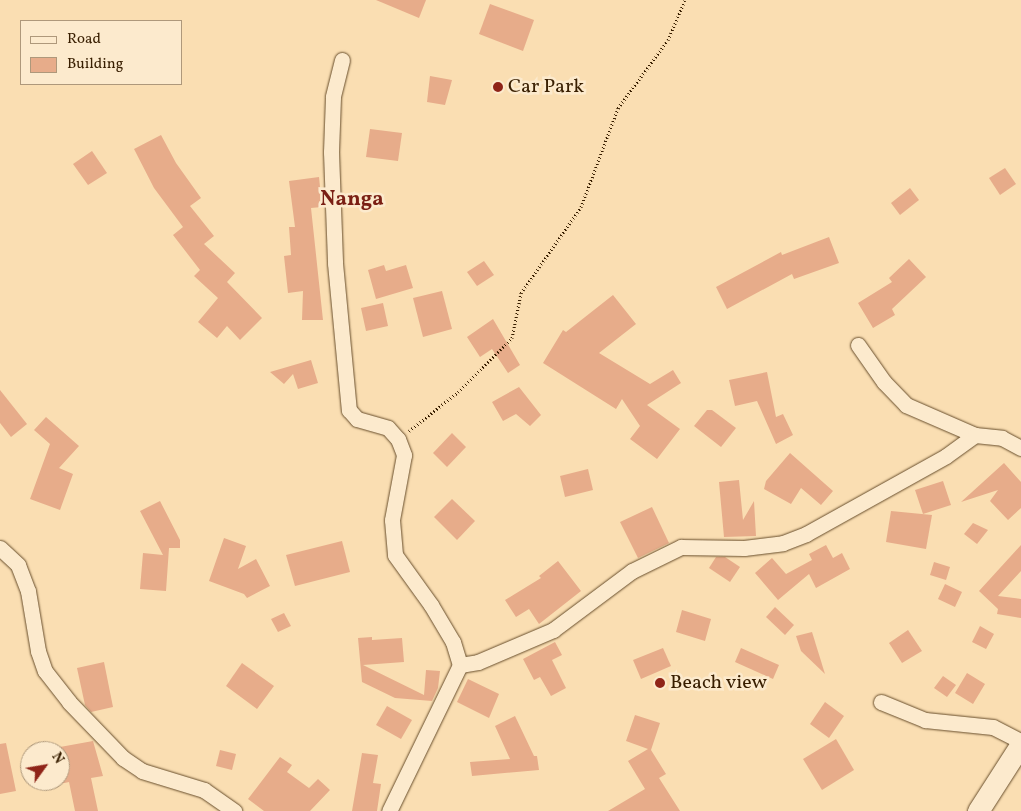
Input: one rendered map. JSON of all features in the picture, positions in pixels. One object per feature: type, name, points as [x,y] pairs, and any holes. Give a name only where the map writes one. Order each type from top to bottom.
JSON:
[{"type":"main road","points":[[978,811],[1021,742]]},
{"type":"street","points":[[342,60],[333,97],[331,152],[335,263],[349,410],[357,418],[388,428],[398,439],[404,454],[392,520],[395,555],[436,612],[453,642],[460,665],[389,811]]},
{"type":"street","points":[[858,345],[884,382],[906,405],[975,435],[1002,438],[1021,448]]},
{"type":"street","points":[[460,665],[497,656],[553,630],[632,571],[681,547],[744,548],[783,543],[806,534],[946,456],[975,435]]},
{"type":"street","points":[[0,548],[18,565],[28,591],[38,651],[45,671],[69,702],[123,758],[142,771],[204,790],[234,811]]},
{"type":"street","points":[[881,702],[925,720],[993,727],[1021,742]]},
{"type":"path","points":[[398,439],[458,392],[512,338],[521,293],[581,207],[618,108],[668,40],[685,0]]},
{"type":"building","points":[[376,0],[426,0],[419,18]]},
{"type":"building","points":[[490,4],[534,20],[523,51],[479,34]]},
{"type":"building","points":[[430,76],[452,80],[445,105],[427,102]]},
{"type":"building","points":[[370,129],[402,133],[398,161],[366,157]]},
{"type":"building","points":[[161,135],[176,163],[201,198],[190,206],[214,236],[204,244],[235,273],[227,282],[262,318],[240,340],[227,326],[217,338],[198,322],[218,298],[194,276],[200,270],[173,235],[183,227],[154,188],[134,149]]},
{"type":"building","points":[[92,151],[107,173],[88,185],[73,164]]},
{"type":"building","points":[[1005,168],[1016,184],[1000,195],[989,178]]},
{"type":"building","points":[[319,177],[322,207],[311,208],[323,320],[302,320],[303,291],[288,293],[284,256],[291,255],[289,227],[295,227],[289,181]]},
{"type":"building","points":[[910,188],[919,200],[900,215],[891,203]]},
{"type":"building","points":[[829,237],[839,263],[794,279],[792,274],[727,309],[716,287],[781,252],[782,255]]},
{"type":"building","points":[[909,259],[926,277],[892,309],[895,315],[873,328],[858,303],[892,282],[889,278]]},
{"type":"building","points":[[484,261],[494,275],[477,286],[467,272]]},
{"type":"building","points":[[384,265],[386,271],[406,265],[413,288],[376,299],[368,270]]},
{"type":"building","points":[[442,291],[452,329],[423,337],[413,298]]},
{"type":"building","points":[[613,295],[636,324],[599,353],[650,384],[673,370],[681,383],[647,405],[680,429],[657,459],[630,439],[640,426],[622,399],[616,409],[543,363],[563,330],[566,332]]},
{"type":"building","points":[[383,303],[388,326],[366,331],[361,308]]},
{"type":"building","points":[[493,319],[520,365],[508,373],[492,349],[480,357],[467,337]]},
{"type":"building","points":[[311,360],[318,383],[298,389],[293,374],[284,384],[270,372]]},
{"type":"building","points":[[767,372],[776,417],[783,414],[793,435],[776,444],[757,401],[735,406],[729,380]]},
{"type":"building","points":[[519,387],[541,415],[530,426],[516,414],[503,421],[492,402]]},
{"type":"building","points":[[0,390],[27,424],[11,437],[0,423]]},
{"type":"building","points":[[707,410],[712,410],[736,428],[721,447],[694,426]]},
{"type":"building","points":[[46,417],[79,446],[59,468],[73,474],[60,510],[30,499],[50,444],[34,430]]},
{"type":"building","points":[[452,433],[466,447],[447,467],[433,453]]},
{"type":"building","points":[[790,453],[833,491],[821,505],[801,488],[791,504],[764,489],[766,481]]},
{"type":"building","points":[[1004,463],[1021,482],[1021,508],[1008,520],[990,501],[998,490],[961,502]]},
{"type":"building","points":[[588,469],[593,490],[565,497],[560,476]]},
{"type":"building","points":[[739,480],[743,520],[754,501],[756,536],[724,537],[719,482]]},
{"type":"building","points":[[943,481],[951,505],[923,514],[915,490]]},
{"type":"building","points":[[452,499],[475,521],[457,540],[434,517]]},
{"type":"building","points":[[160,501],[180,540],[180,548],[169,548],[166,591],[140,589],[143,553],[163,555],[140,511]]},
{"type":"building","points":[[652,507],[669,543],[638,558],[620,522]]},
{"type":"building","points":[[891,511],[932,515],[926,549],[886,542]]},
{"type":"building","points":[[973,523],[988,530],[977,544],[964,534]]},
{"type":"building","points":[[224,538],[246,546],[238,569],[256,559],[270,586],[247,598],[244,594],[209,581]]},
{"type":"building","points":[[342,541],[350,572],[295,586],[286,555]]},
{"type":"building","points":[[826,545],[833,558],[842,553],[850,569],[816,588],[809,574],[778,600],[755,573],[772,558],[786,574],[812,560],[809,554]]},
{"type":"building","points":[[1021,545],[1021,571],[998,596],[1021,599],[1021,618],[997,614],[998,609],[979,591]]},
{"type":"building","points":[[716,557],[725,557],[740,567],[730,582],[709,568]]},
{"type":"building","points":[[558,561],[581,591],[539,624],[529,609],[516,617],[505,600],[541,578],[539,576]]},
{"type":"building","points":[[934,562],[950,567],[946,580],[930,575]]},
{"type":"building","points":[[945,584],[962,592],[955,607],[938,599]]},
{"type":"building","points":[[775,607],[794,625],[785,635],[766,617]]},
{"type":"building","points":[[682,610],[711,619],[705,641],[676,632]]},
{"type":"building","points":[[284,613],[291,626],[278,632],[271,619]]},
{"type":"building","points":[[980,626],[994,634],[986,649],[972,642]]},
{"type":"building","points":[[908,630],[922,651],[902,663],[889,643]]},
{"type":"building","points":[[812,632],[825,674],[801,651],[796,636]]},
{"type":"building","points":[[372,637],[372,640],[402,638],[404,662],[363,665],[424,695],[426,670],[440,671],[438,688],[432,701],[395,698],[362,682],[358,638]]},
{"type":"building","points":[[555,642],[562,655],[552,660],[566,688],[551,696],[540,677],[534,680],[523,659]]},
{"type":"building","points":[[663,648],[671,666],[641,679],[633,660]]},
{"type":"building","points":[[741,648],[779,665],[773,679],[735,662]]},
{"type":"building","points":[[104,662],[113,707],[91,712],[85,705],[77,668]]},
{"type":"building","points":[[242,663],[274,686],[257,709],[226,686]]},
{"type":"building","points":[[967,673],[985,684],[973,704],[955,693]]},
{"type":"building","points":[[943,676],[956,685],[947,697],[934,688]]},
{"type":"building","points":[[468,679],[499,694],[489,718],[457,702]]},
{"type":"building","points":[[825,702],[844,716],[829,738],[810,724]]},
{"type":"building","points":[[387,706],[412,720],[401,739],[376,725]]},
{"type":"building","points":[[635,715],[660,723],[651,750],[666,774],[659,778],[680,811],[608,811],[645,789],[628,761],[648,749],[626,741]]},
{"type":"building","points":[[515,716],[534,756],[537,756],[539,770],[472,776],[470,762],[510,759],[495,726]]},
{"type":"building","points":[[836,739],[854,770],[822,790],[803,759]]},
{"type":"building","points":[[93,741],[103,776],[91,778],[98,811],[75,811],[70,787],[70,745]]},
{"type":"building","points":[[6,743],[16,791],[0,794],[0,744]]},
{"type":"building","points":[[220,750],[236,754],[232,770],[216,766]]},
{"type":"building","points":[[362,753],[378,755],[373,783],[381,784],[377,811],[352,811]]},
{"type":"building","points":[[280,757],[292,765],[287,772],[309,788],[318,779],[330,790],[310,811],[264,811],[248,799]]},
{"type":"place","name":"Car Park","points":[[498,87]]},
{"type":"place","name":"Beach view","points":[[660,683]]},
{"type":"district","name":"Nanga","points":[[352,200]]}]
